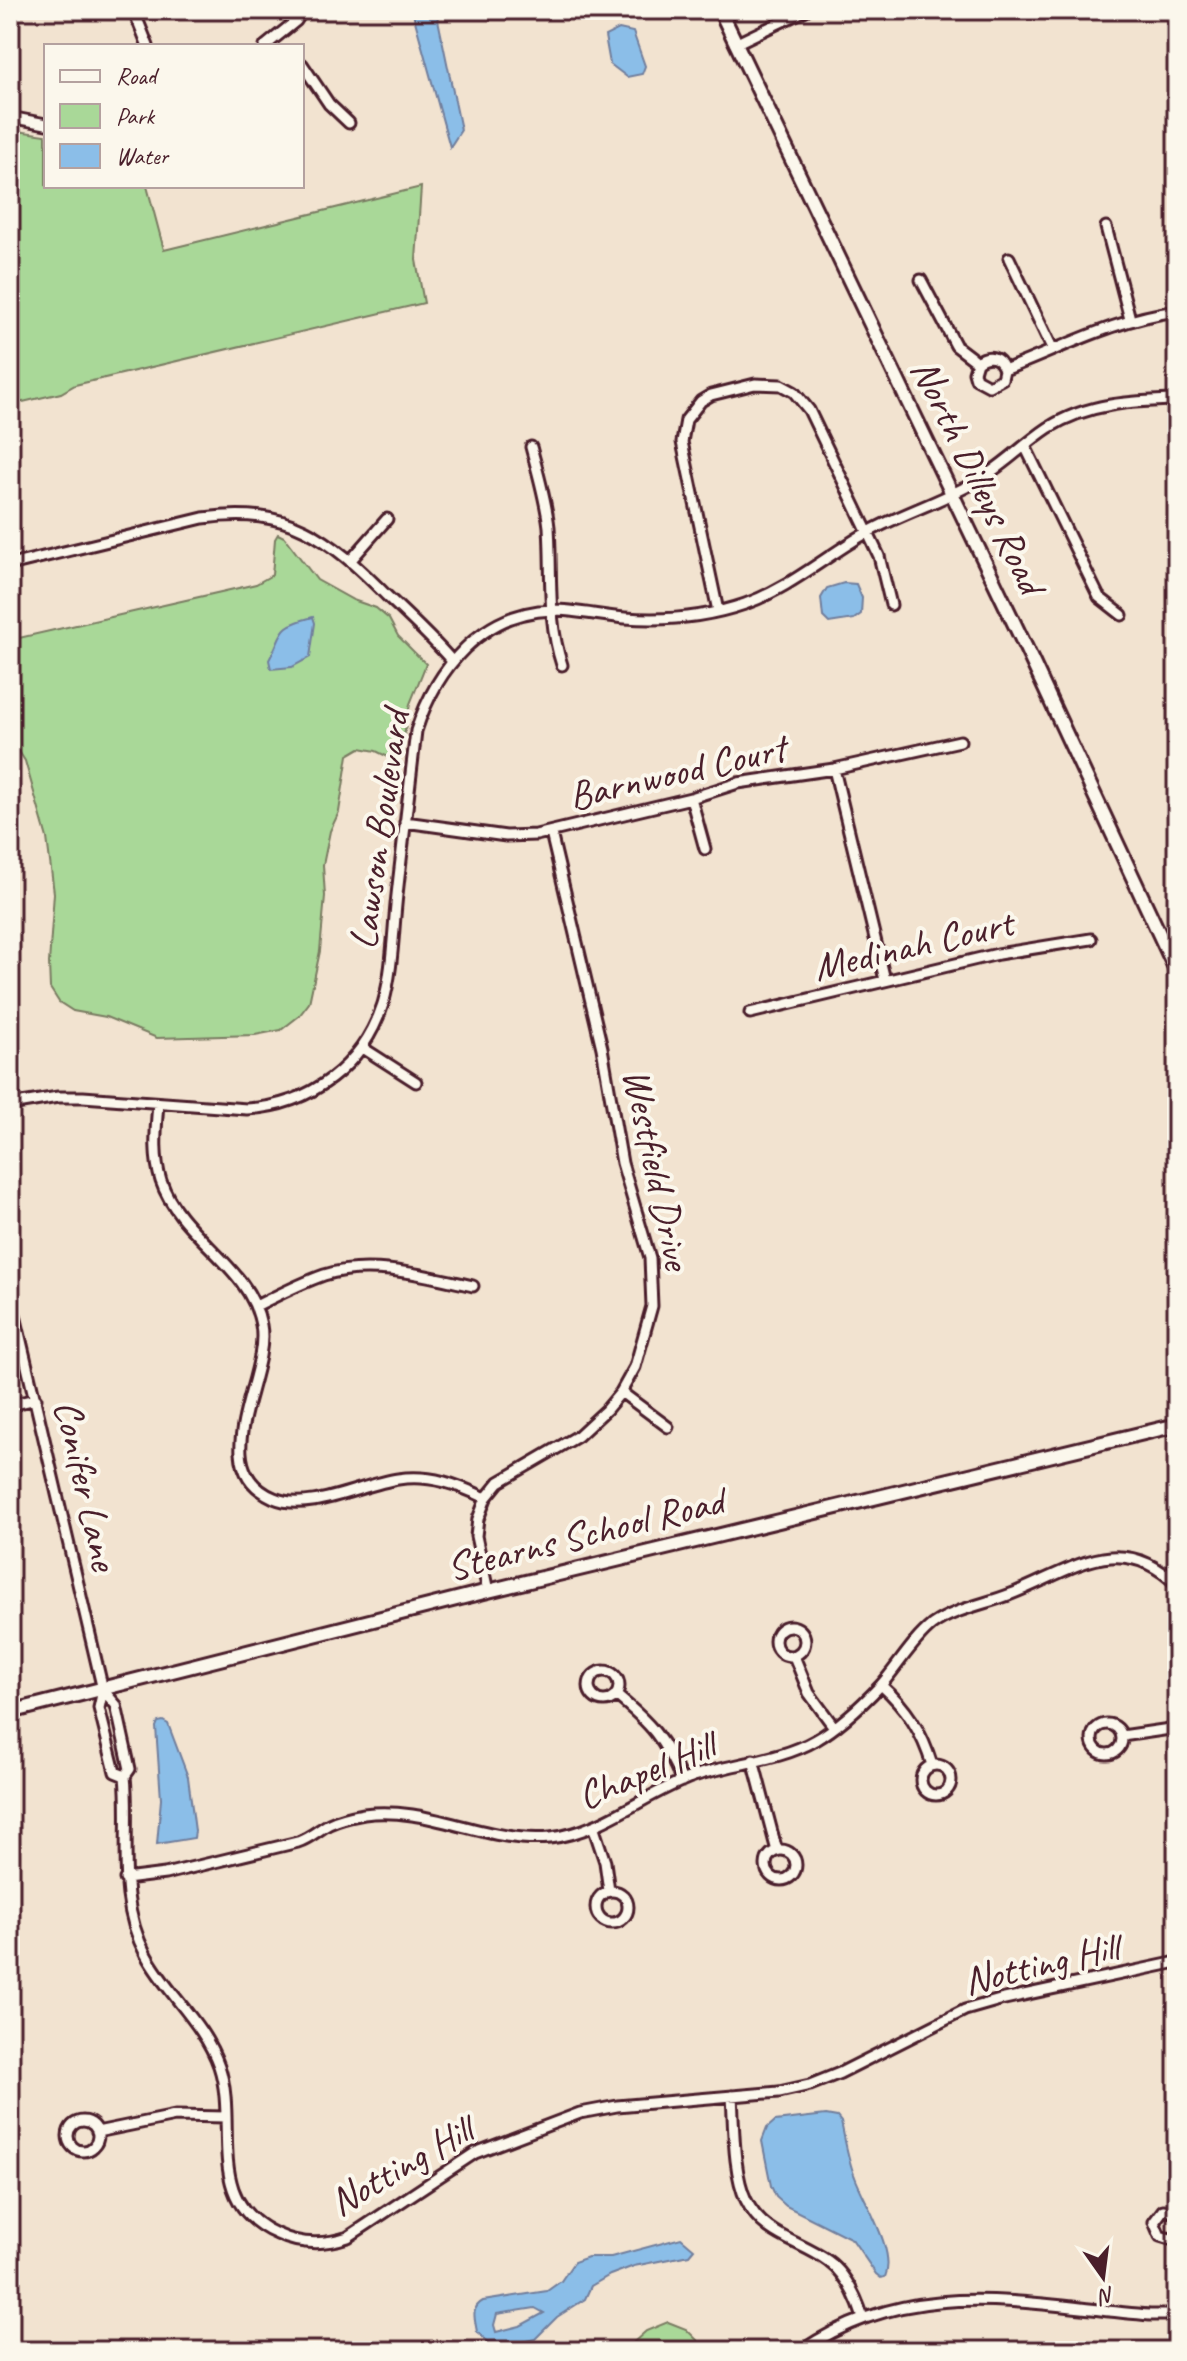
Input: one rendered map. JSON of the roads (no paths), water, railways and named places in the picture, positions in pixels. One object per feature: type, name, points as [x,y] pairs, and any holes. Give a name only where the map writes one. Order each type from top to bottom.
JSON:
[{"type":"main road","name":"North Dilleys Road","points":[[720,10],[1026,648],[1177,972]]},
{"type":"main road","name":"Stearns School Road","points":[[10,1712],[488,1591],[1177,1425]]},
{"type":"street","points":[[268,44],[281,35],[303,10]]},
{"type":"street","points":[[735,44],[806,10]]},
{"type":"street","points":[[134,11],[147,44]]},
{"type":"street","points":[[281,35],[288,44]]},
{"type":"street","points":[[304,67],[329,104],[349,123]]},
{"type":"street","points":[[10,117],[44,124]]},
{"type":"street","points":[[1106,227],[1130,319]]},
{"type":"street","points":[[1009,258],[1053,350]]},
{"type":"street","points":[[921,280],[956,346],[977,362]]},
{"type":"street","points":[[1004,370],[1001,362],[987,356],[977,362],[974,372],[976,379],[986,386],[997,383],[1004,370],[1130,319],[1177,311]]},
{"type":"street","points":[[718,611],[682,442],[686,420],[692,410],[711,395],[770,383],[794,392],[809,410],[879,556],[891,605]]},
{"type":"street","name":"Lawson Boulevard","points":[[10,1105],[58,1097],[267,1108],[293,1101],[328,1082],[363,1048],[383,1003],[387,986],[416,731],[430,692],[451,660],[496,627],[523,616],[551,610],[666,619],[718,611],[772,592],[869,533],[987,476],[1049,428],[1082,413],[1127,402],[1177,400]]},
{"type":"street","points":[[1025,446],[1099,597],[1122,615]]},
{"type":"street","points":[[531,447],[544,497],[554,641],[562,665]]},
{"type":"street","points":[[10,565],[203,518],[252,516],[285,522],[325,541],[351,560],[451,660]]},
{"type":"street","points":[[351,560],[387,519]]},
{"type":"street","name":"Barnwood Court","points":[[405,822],[506,836],[551,833],[738,783],[834,769],[960,741]]},
{"type":"street","points":[[834,769],[885,980]]},
{"type":"street","points":[[691,798],[705,849]]},
{"type":"street","name":"Westfield Drive","points":[[486,1498],[499,1482],[578,1436],[606,1410],[635,1367],[652,1306],[650,1258],[622,1163],[602,1048],[551,833]]},
{"type":"street","name":"Medinah Court","points":[[750,1013],[998,954],[1091,939]]},
{"type":"street","points":[[363,1048],[416,1082]]},
{"type":"street","points":[[158,1103],[156,1165],[167,1195],[241,1283],[256,1306],[261,1324],[262,1344],[240,1438],[240,1452],[246,1471],[262,1490],[273,1497],[295,1502],[398,1479],[423,1478],[456,1484],[486,1498],[476,1536],[488,1591]]},
{"type":"street","points":[[256,1306],[326,1275],[353,1270],[383,1271],[473,1286]]},
{"type":"street","name":"Conifer Lane","points":[[10,1294],[103,1690]]},
{"type":"street","points":[[621,1392],[668,1427]]},
{"type":"street","points":[[10,1405],[36,1399]]},
{"type":"street","name":"Chapel Hill","points":[[125,1879],[165,1874],[298,1842],[310,1838],[330,1823],[366,1814],[410,1816],[535,1838],[563,1836],[593,1826],[682,1781],[803,1747],[834,1727],[881,1685],[921,1635],[936,1623],[1013,1594],[1085,1561],[1105,1556],[1125,1556],[1146,1562],[1167,1574],[1177,1585]]},
{"type":"street","points":[[1167,1574],[1177,1565]]},
{"type":"street","points":[[794,1656],[809,1693],[834,1727]]},
{"type":"street","points":[[881,1685],[914,1721],[932,1765]]},
{"type":"street","name":"Notting Hill","points":[[103,1690],[99,1708],[115,1772],[125,1776]]},
{"type":"street","name":"Notting Hill","points":[[103,1690],[116,1705],[130,1769],[125,1776],[125,1879],[132,1919],[146,1954],[205,2036],[215,2056],[224,2084],[226,2166],[232,2188],[246,2210],[273,2233],[295,2241],[324,2243],[359,2232],[454,2164],[583,2112],[617,2106],[779,2092],[818,2083],[946,2018],[979,2006],[1177,1962]]},
{"type":"street","points":[[616,1695],[655,1729],[682,1781]]},
{"type":"street","points":[[1122,1736],[1177,1728]]},
{"type":"street","points":[[753,1760],[777,1851]]},
{"type":"street","points":[[593,1826],[605,1862],[609,1891]]},
{"type":"street","points":[[732,2096],[739,2179],[751,2208],[772,2232],[817,2255],[839,2272],[853,2292],[863,2318]]},
{"type":"street","points":[[97,2132],[175,2116],[226,2117]]},
{"type":"street","points":[[1176,2239],[1160,2236],[1154,2222],[1163,2210],[1177,2212]]},
{"type":"street","points":[[801,2351],[863,2318],[924,2302],[970,2299],[1144,2315],[1177,2315]]},
{"type":"water","points":[[412,10],[436,10],[461,130],[450,147]]},
{"type":"water","points":[[619,29],[633,32],[645,66],[642,74],[627,77],[610,64],[605,36]]},
{"type":"water","points":[[844,583],[856,584],[862,598],[861,614],[854,619],[829,623],[823,617],[821,598],[827,588]]},
{"type":"water","points":[[313,617],[315,623],[310,657],[292,667],[271,669],[269,660],[283,631],[292,624]]},
{"type":"water","points":[[158,1722],[168,1724],[188,1777],[195,1831],[194,1838],[157,1844],[161,1799],[156,1727]]},
{"type":"water","points":[[826,2115],[837,2117],[841,2122],[853,2170],[887,2254],[885,2277],[876,2274],[852,2239],[786,2206],[776,2197],[771,2186],[762,2141],[767,2128],[775,2121]]},
{"type":"water","points":[[681,2238],[694,2249],[689,2255],[634,2266],[610,2275],[591,2286],[585,2299],[557,2317],[535,2339],[495,2348],[477,2332],[475,2310],[483,2301],[547,2291],[561,2281],[574,2262],[588,2257],[611,2257]],"holes":[[[535,2308],[544,2313],[520,2326],[496,2332],[497,2314]]]}]
